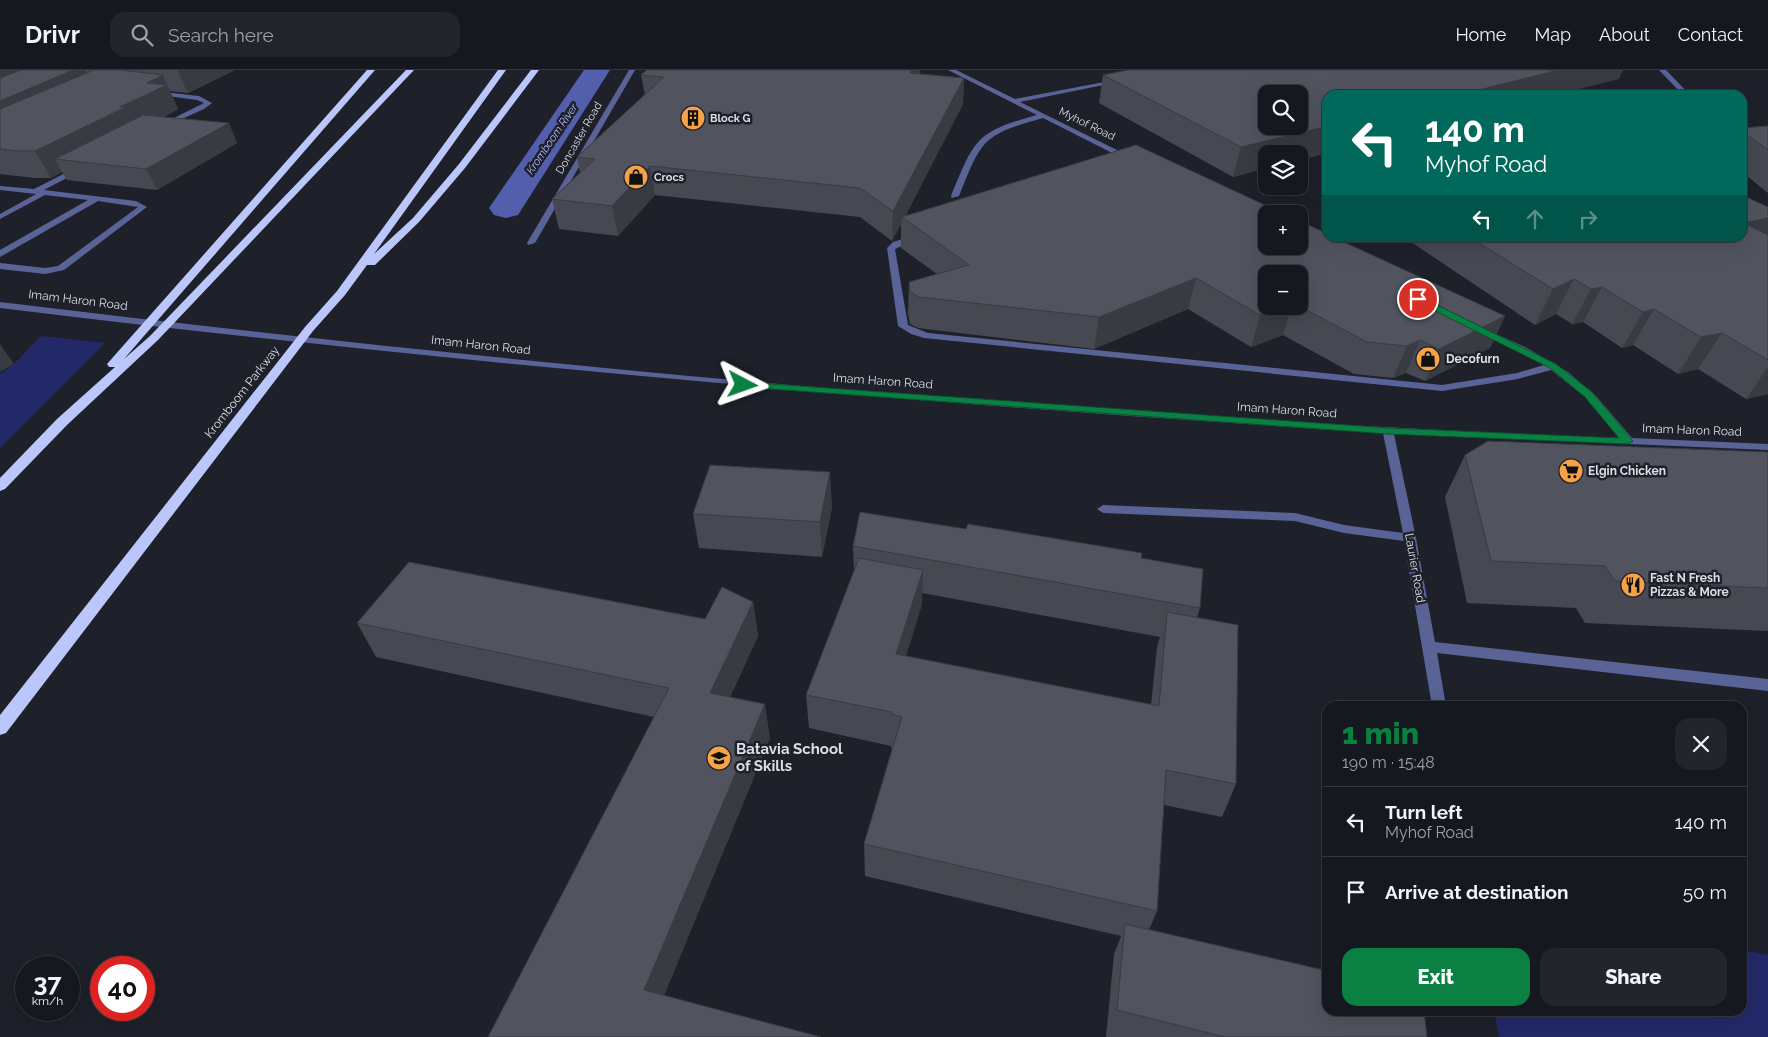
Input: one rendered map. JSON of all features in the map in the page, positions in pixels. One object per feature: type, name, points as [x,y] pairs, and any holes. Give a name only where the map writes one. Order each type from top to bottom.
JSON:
[{"type":"highway","points":[[0,486],[62,422],[371,70]]},
{"type":"highway","points":[[62,422],[154,338],[410,70]]},
{"type":"highway","name":"Kromboom Parkway","points":[[0,728],[309,328],[341,293],[502,70]]},
{"type":"highway","points":[[341,293],[422,213],[462,166],[534,70]]},
{"type":"street","name":"Doncaster Road","points":[[530,243],[632,70]]},
{"type":"street","name":"Myhof Road","points":[[951,70],[1043,116],[1132,166]]},
{"type":"street","points":[[1662,70],[1682,90]]},
{"type":"street","points":[[1014,101],[1129,78]]},
{"type":"street","points":[[145,92],[199,98],[210,103],[153,130]]},
{"type":"street","points":[[955,196],[974,151],[983,139],[1006,127],[1043,116]]},
{"type":"street","points":[[0,217],[84,165]]},
{"type":"street","points":[[0,188],[136,204],[143,207],[61,268],[45,271],[0,266]]},
{"type":"street","points":[[0,254],[96,199]]},
{"type":"street","points":[[932,232],[896,244],[891,248],[903,326],[927,336],[1442,388],[1518,376],[1553,366]]},
{"type":"street","name":"Imam Haron Road","points":[[0,305],[450,356],[752,385],[1388,431],[1768,447]]},
{"type":"street","points":[[1475,327],[1553,366],[1588,394],[1628,441]]},
{"type":"street","name":"Laurier Road","points":[[1388,431],[1410,538],[1438,701]]},
{"type":"street","points":[[1103,509],[1295,517],[1344,529],[1410,538]]},
{"type":"street","points":[[1429,647],[1768,685]]},
{"type":"shaded area","points":[[41,336],[105,343],[0,448],[0,374],[14,364]]},
{"type":"shaded area","points":[[1747,951],[1768,955],[1768,1037],[1499,1037],[1495,1016],[1747,1016]]},
{"type":"building","points":[[21,70],[73,70],[0,101],[0,78]]},
{"type":"building","points":[[94,70],[121,70],[163,75],[147,83],[167,85],[35,151],[0,149],[0,109]]},
{"type":"building","points":[[647,70],[912,70],[910,73],[964,78],[893,211],[860,188],[650,166],[612,206],[552,199],[595,159],[577,157],[664,77],[641,75]]},
{"type":"building","points":[[1128,70],[1559,70],[1479,90],[1322,90],[1322,127],[1308,131],[1308,85],[1258,85],[1258,135],[1291,135],[1241,147],[1103,75]]},
{"type":"building","points":[[143,115],[229,123],[146,169],[55,159]]},
{"type":"building","points":[[1768,126],[1768,150],[1747,135],[1747,128]]},
{"type":"building","points":[[1136,145],[1265,205],[1258,205],[1258,255],[1308,255],[1308,225],[1322,231],[1322,242],[1344,242],[1505,316],[1439,349],[1420,340],[1407,346],[1367,342],[1308,311],[1308,265],[1258,265],[1258,314],[1196,278],[1099,317],[919,297],[910,292],[909,282],[969,265],[902,217]]},
{"type":"building","points":[[1747,197],[1768,207],[1768,218],[1747,222]]},
{"type":"building","points":[[1747,224],[1768,235],[1768,360],[1722,333],[1701,337],[1654,309],[1643,312],[1602,287],[1591,289],[1574,279],[1553,289],[1477,242],[1747,242]]},
{"type":"building","points":[[1488,441],[1768,452],[1768,588],[1615,581],[1605,566],[1491,561],[1465,455]]},
{"type":"building","points":[[710,465],[830,472],[820,522],[693,514]]},
{"type":"building","points":[[860,512],[966,529],[968,524],[1142,553],[1141,558],[1203,569],[1200,608],[853,546]]},
{"type":"building","points":[[859,558],[923,570],[896,654],[1159,706],[1167,612],[1238,625],[1236,784],[1166,770],[1157,911],[864,844],[902,717],[891,714],[892,712],[806,695]]},
{"type":"building","points":[[409,562],[705,619],[722,587],[753,602],[710,693],[765,704],[644,990],[821,1037],[488,1037],[669,688],[357,623]]},
{"type":"building","points":[[1125,924],[1322,970],[1322,1016],[1425,1016],[1427,1037],[1225,1037],[1117,1010]]},
{"type":"waterway","name":"Kromboom River","points":[[506,208],[597,70]]},
{"type":"place","name":"Block G","points":[[693,118]]},
{"type":"place","name":"Crocs","points":[[636,177]]},
{"type":"place","name":"Decofurn","points":[[1428,359]]},
{"type":"place","name":"Elgin Chicken","points":[[1571,471]]},
{"type":"place","name":"Fast N Fresh Pizzas & More","points":[[1633,585]]},
{"type":"place","name":"Batavia School of Skills","points":[[719,758]]},
{"type":"route","points":[[743,385],[1388,431],[1628,441],[1588,394],[1553,366],[1418,299]]}]
